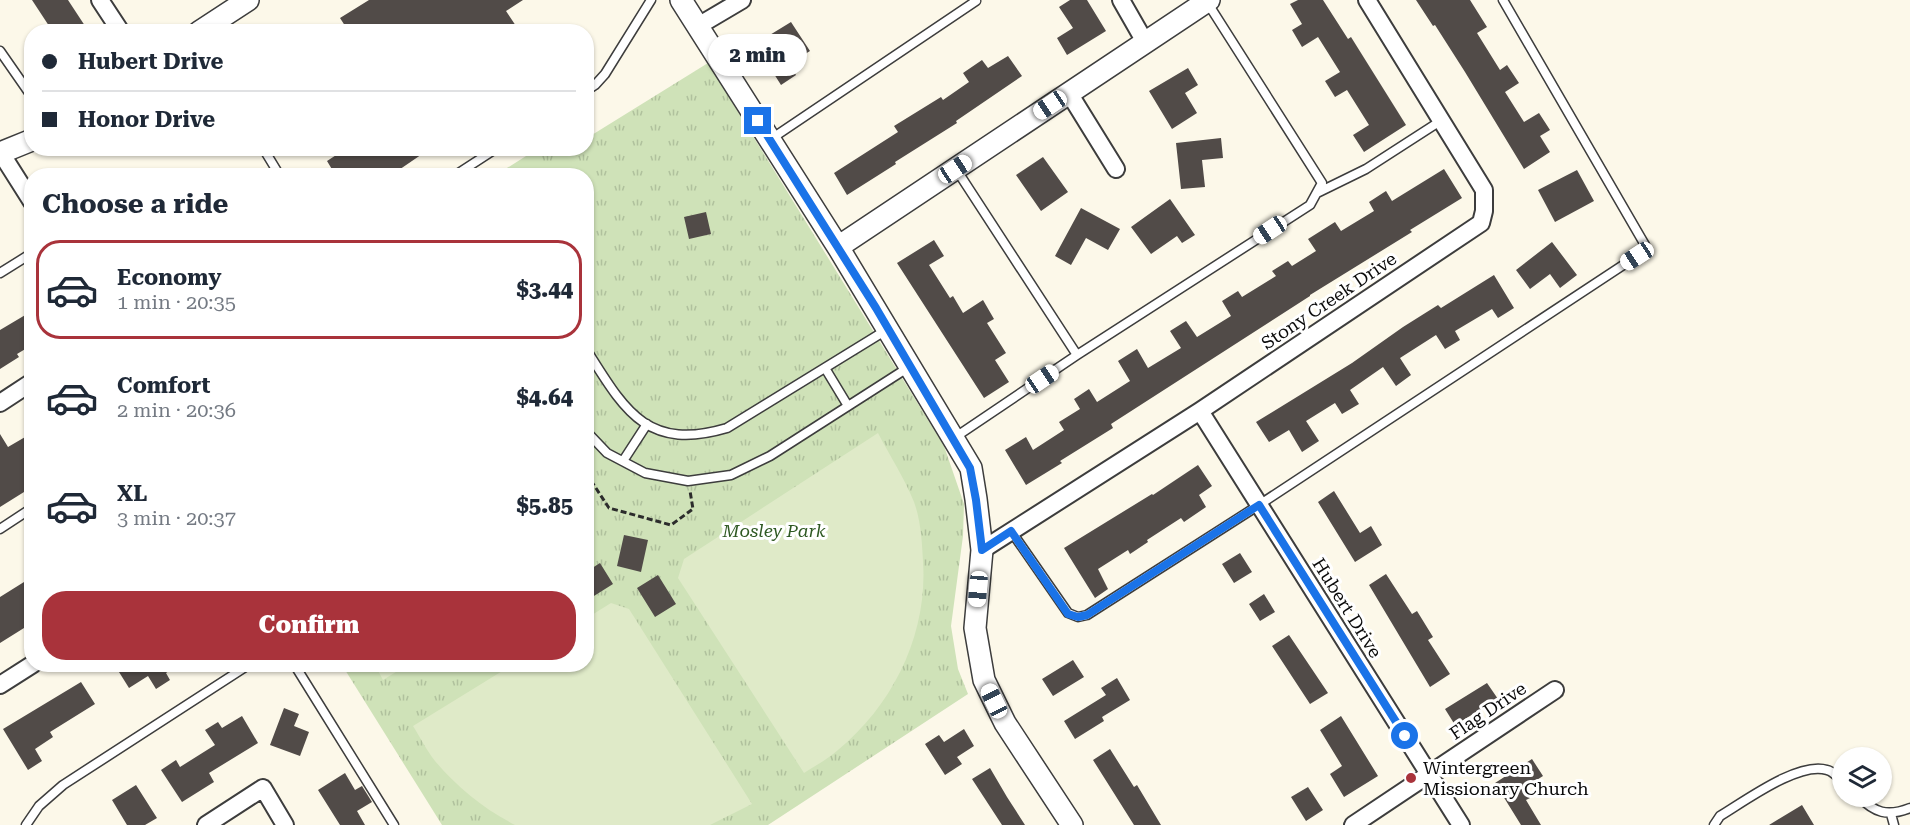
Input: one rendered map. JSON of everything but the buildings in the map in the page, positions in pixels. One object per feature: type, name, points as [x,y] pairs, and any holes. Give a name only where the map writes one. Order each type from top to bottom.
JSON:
[{"type":"street","points":[[100,0],[116,24]]},
{"type":"street","points":[[211,24],[248,0]]},
{"type":"street","points":[[681,0],[838,247],[970,468],[982,550],[975,628],[984,680],[1005,723],[1072,825]]},
{"type":"street","points":[[698,26],[742,0]]},
{"type":"street","points":[[1121,0],[1145,42]]},
{"type":"street","name":"Stony Creek Drive","points":[[982,550],[1200,411],[1481,223],[1484,211],[1484,190],[1367,0]]},
{"type":"street","points":[[838,247],[1208,1]]},
{"type":"street","points":[[1069,93],[1116,169]]},
{"type":"street","points":[[24,143],[1,153],[24,189]]},
{"type":"street","points":[[0,404],[24,388]]},
{"type":"street","name":"Hubert Drive","points":[[1200,411],[1461,825]]},
{"type":"street","points":[[0,685],[24,670]]},
{"type":"street","name":"Flag Drive","points":[[1353,825],[1555,690]]},
{"type":"street","points":[[206,825],[263,788],[285,825]]},
{"type":"lane","points":[[594,86],[605,74],[651,0]]},
{"type":"lane","points":[[770,140],[976,2],[975,0]]},
{"type":"lane","points":[[1011,531],[1068,614],[1078,617],[1087,615],[1259,505],[1637,256],[1645,245],[1503,0]]},
{"type":"lane","points":[[954,439],[1077,355],[1310,205],[1322,183],[1208,1]]},
{"type":"lane","points":[[0,51],[24,86]]},
{"type":"lane","points":[[1316,193],[1366,169],[1442,120]]},
{"type":"lane","points":[[466,168],[485,156]]},
{"type":"lane","points":[[955,169],[1077,355]]},
{"type":"lane","points":[[0,273],[24,258]]},
{"type":"lane","points":[[594,362],[616,396],[630,412],[647,424],[666,432],[686,436],[707,434],[727,428],[888,328]]},
{"type":"lane","points":[[594,439],[607,453],[645,473],[688,481],[731,475],[770,456],[911,366]]},
{"type":"lane","points":[[825,368],[848,406]]},
{"type":"lane","points":[[622,461],[647,424]]},
{"type":"lane","points":[[0,528],[24,513]]},
{"type":"lane","points":[[26,825],[39,806],[63,785],[238,672]]},
{"type":"lane","points":[[299,672],[394,825]]},
{"type":"lane","points":[[1714,825],[1720,816],[1790,774],[1814,768],[1832,773]]},
{"type":"lane","points":[[1870,807],[1888,814],[1910,808]]},
{"type":"lane","points":[[1891,813],[1894,825]]},
{"type":"path","points":[[594,485],[609,508],[671,525],[693,509],[688,481]]},
{"type":"green space","name":"Mosley Park","points":[[708,63],[944,446],[964,504],[963,536],[951,626],[958,669],[968,694],[768,825],[442,825],[346,672],[594,672],[594,168],[507,168],[526,156],[594,156],[594,134]]},
{"type":"green space","points":[[878,433],[906,485],[918,517],[923,561],[920,614],[903,665],[876,711],[838,750],[804,773],[678,578],[684,559]]},
{"type":"green space","points":[[611,603],[629,609],[752,804],[710,825],[515,825],[472,797],[432,757],[413,726],[501,672],[594,672],[594,614]]},
{"type":"green space","points":[[379,672],[396,672],[383,680]]},
{"type":"place","name":"Wintergreen Missionary Church","points":[[1411,778]]},
{"type":"route","points":[[758,121],[876,308],[970,468],[982,550],[1011,531],[1068,614],[1078,617],[1087,615],[1259,505],[1405,736]]}]
